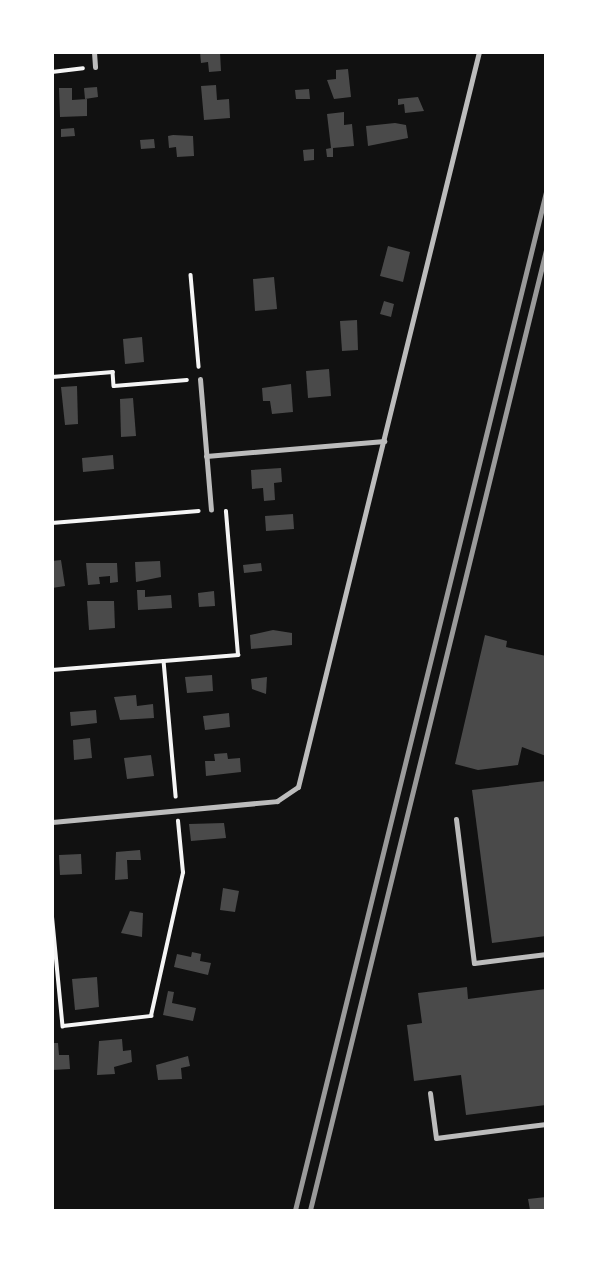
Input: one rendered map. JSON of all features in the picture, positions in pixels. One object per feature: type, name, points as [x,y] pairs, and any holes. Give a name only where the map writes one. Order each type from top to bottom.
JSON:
[{"type":"lane","points":[[94,52],[95,67]]},
{"type":"lane","points":[[52,822],[277,801],[298,787],[480,52]]},
{"type":"lane","points":[[200,379],[211,510]]},
{"type":"lane","points":[[206,456],[384,441]]},
{"type":"lane","points":[[456,820],[474,963],[545,954]]},
{"type":"lane","points":[[430,1094],[436,1138],[545,1124]]},
{"type":"path","points":[[52,72],[95,67]]},
{"type":"path","points":[[52,377],[113,372],[114,386],[200,379],[191,275]]},
{"type":"path","points":[[52,523],[226,509],[238,655],[52,670]]},
{"type":"path","points":[[52,912],[63,1026],[151,1016],[183,873],[164,662]]},
{"type":"building","points":[[200,52],[220,52],[221,71],[209,72],[208,62],[201,63]]},
{"type":"building","points":[[348,69],[351,97],[334,99],[327,80],[336,79],[336,70]]},
{"type":"building","points":[[216,85],[217,100],[229,99],[230,118],[204,120],[201,86]]},
{"type":"building","points":[[97,87],[98,97],[85,99],[84,88]]},
{"type":"building","points":[[59,88],[72,88],[72,100],[87,99],[87,116],[60,117]]},
{"type":"building","points":[[309,89],[310,99],[296,99],[295,90]]},
{"type":"building","points":[[418,97],[424,111],[405,113],[404,104],[398,105],[398,99]]},
{"type":"building","points":[[344,112],[344,125],[352,124],[354,146],[333,148],[333,157],[327,157],[326,149],[331,148],[327,114]]},
{"type":"building","points":[[395,123],[406,125],[408,138],[368,146],[366,126]]},
{"type":"building","points":[[74,128],[75,136],[61,137],[61,129]]},
{"type":"building","points":[[168,136],[193,136],[194,156],[177,157],[176,147],[169,148]]},
{"type":"building","points":[[154,139],[155,148],[141,149],[140,140]]},
{"type":"building","points":[[314,149],[314,160],[304,161],[303,150]]},
{"type":"building","points":[[388,246],[410,252],[403,282],[380,276]]},
{"type":"building","points":[[274,277],[277,309],[255,311],[253,279]]},
{"type":"building","points":[[384,301],[394,304],[391,317],[380,314]]},
{"type":"building","points":[[357,320],[358,350],[342,351],[340,321]]},
{"type":"building","points":[[142,337],[144,362],[125,364],[123,339]]},
{"type":"building","points":[[329,369],[331,396],[308,398],[306,371]]},
{"type":"building","points":[[291,384],[293,412],[272,414],[270,401],[263,401],[262,388]]},
{"type":"building","points":[[77,386],[78,424],[65,425],[61,387]]},
{"type":"building","points":[[133,398],[136,436],[121,437],[120,399]]},
{"type":"building","points":[[113,455],[114,469],[83,472],[82,458]]},
{"type":"building","points":[[281,468],[282,482],[274,483],[275,500],[264,501],[263,488],[252,489],[251,470]]},
{"type":"building","points":[[293,514],[294,529],[266,531],[265,516]]},
{"type":"building","points":[[61,560],[65,586],[52,588],[52,561]]},
{"type":"building","points":[[160,561],[161,577],[136,582],[135,562]]},
{"type":"building","points":[[86,563],[117,563],[118,582],[110,583],[110,576],[99,577],[100,584],[88,585]]},
{"type":"building","points":[[261,563],[262,571],[244,573],[243,565]]},
{"type":"building","points":[[137,590],[145,590],[145,597],[171,595],[172,608],[138,610]]},
{"type":"building","points":[[214,591],[215,606],[199,607],[198,593]]},
{"type":"building","points":[[87,601],[114,601],[115,628],[89,630]]},
{"type":"building","points":[[273,630],[292,633],[292,645],[251,649],[250,635]]},
{"type":"building","points":[[485,635],[507,641],[506,647],[546,656],[546,756],[522,747],[518,765],[478,770],[455,764]]},
{"type":"building","points":[[212,675],[213,691],[187,693],[185,677]]},
{"type":"building","points":[[267,677],[266,694],[252,689],[251,679]]},
{"type":"building","points":[[136,695],[137,706],[153,704],[154,718],[120,720],[114,697]]},
{"type":"building","points":[[96,710],[97,723],[71,726],[70,712]]},
{"type":"building","points":[[229,713],[230,727],[205,730],[203,716]]},
{"type":"building","points":[[90,738],[92,758],[74,760],[73,740]]},
{"type":"building","points":[[227,753],[228,759],[240,758],[241,772],[206,776],[205,761],[215,761],[214,754]]},
{"type":"building","points":[[151,755],[154,776],[127,779],[124,758]]},
{"type":"building","points":[[546,781],[546,936],[492,943],[472,790]]},
{"type":"building","points":[[224,823],[226,838],[191,841],[189,824]]},
{"type":"building","points":[[140,850],[141,860],[127,860],[128,879],[115,880],[116,852]]},
{"type":"building","points":[[81,854],[82,874],[60,875],[59,855]]},
{"type":"building","points":[[223,888],[239,891],[235,912],[220,910]]},
{"type":"building","points":[[130,911],[143,913],[142,937],[121,933]]},
{"type":"building","points":[[192,952],[201,954],[200,961],[211,963],[208,975],[174,967],[177,954],[191,957]]},
{"type":"building","points":[[97,977],[99,1007],[75,1010],[72,979]]},
{"type":"building","points":[[467,987],[468,999],[546,989],[546,1105],[466,1115],[461,1075],[414,1081],[407,1025],[422,1023],[418,993]]},
{"type":"building","points":[[168,991],[174,992],[172,1003],[196,1008],[193,1021],[163,1015]]},
{"type":"building","points":[[122,1039],[123,1051],[131,1050],[132,1062],[114,1067],[115,1074],[97,1075],[99,1041]]},
{"type":"building","points":[[52,1043],[58,1043],[59,1055],[69,1055],[70,1069],[52,1070]]},
{"type":"building","points":[[188,1056],[190,1066],[181,1068],[182,1079],[158,1080],[156,1065]]},
{"type":"building","points":[[546,1197],[546,1210],[530,1210],[528,1199]]},
{"type":"railway","points":[[295,1210],[546,192]]},
{"type":"railway","points":[[310,1210],[546,250]]}]
